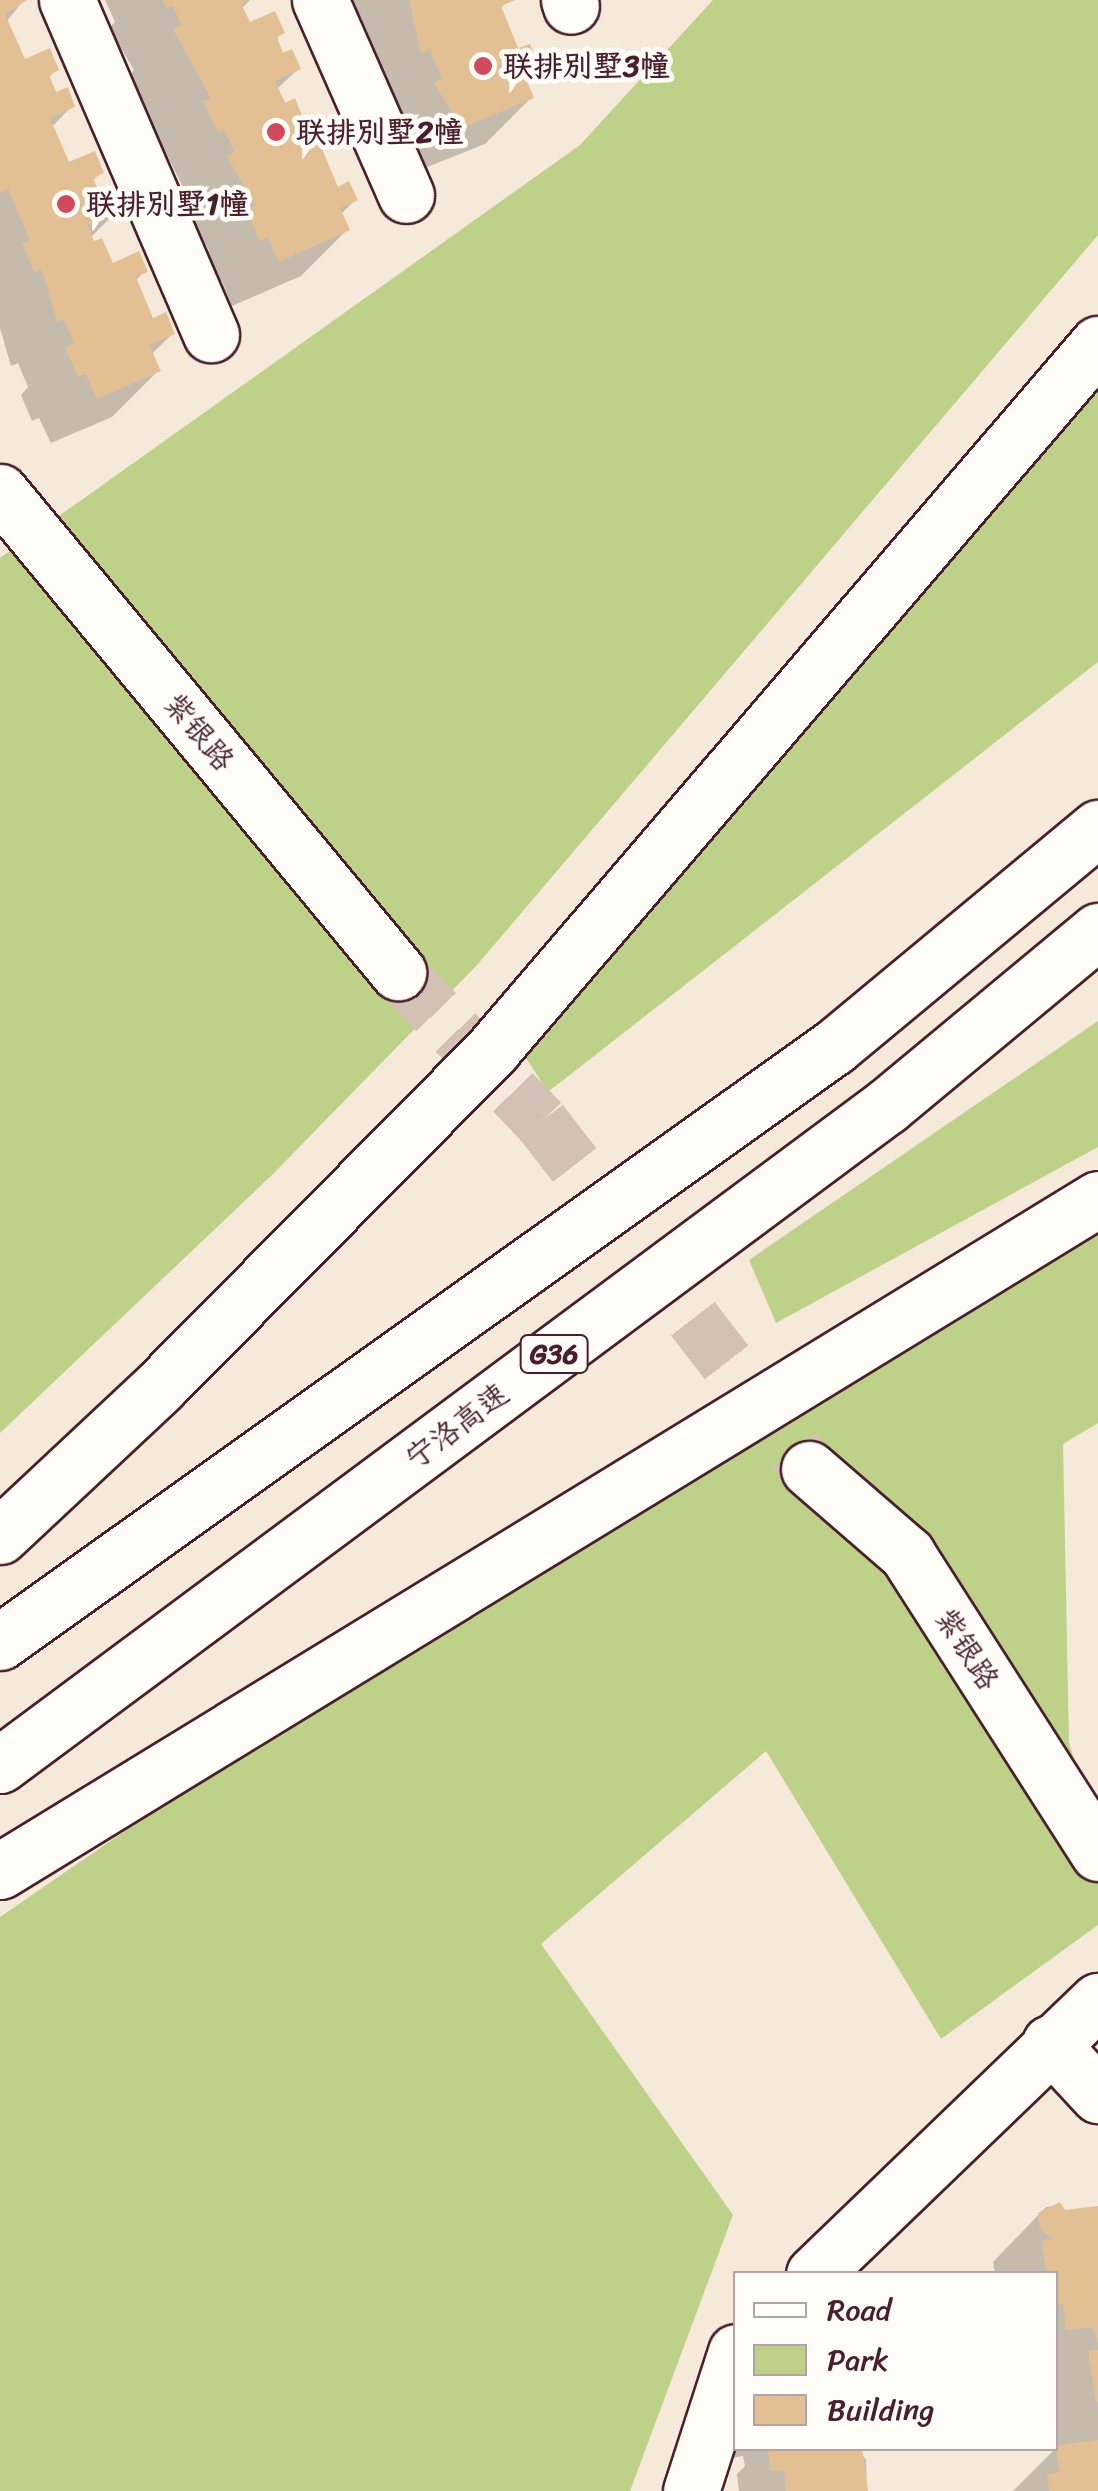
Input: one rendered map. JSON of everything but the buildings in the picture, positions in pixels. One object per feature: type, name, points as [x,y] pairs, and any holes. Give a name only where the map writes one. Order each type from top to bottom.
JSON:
[{"type":"main road","points":[[67,0],[211,334]]},
{"type":"main road","points":[[320,0],[406,195]]},
{"type":"main road","points":[[0,1536],[158,1388],[493,1049],[1098,344]]},
{"type":"main road","name":"紫银路","points":[[0,492],[398,972]]},
{"type":"main road","points":[[0,1642],[834,1047],[1098,828]]},
{"type":"main road","name":"宁洛高速","points":[[0,1765],[887,1106],[1098,931]]},
{"type":"main road","points":[[0,1872],[1098,1198]]},
{"type":"main road","name":"紫银路","points":[[809,1469],[907,1554],[1098,1853]]},
{"type":"main road","points":[[817,2271],[1050,2043],[1098,2002]]},
{"type":"main road","points":[[1050,2043],[1098,2095]]},
{"type":"main road","points":[[691,2491],[733,2361]]},
{"type":"green space","points":[[713,0],[1098,0],[1098,235],[477,965],[273,1174],[0,1433],[0,558],[580,145]]},
{"type":"green space","points":[[1098,373],[1098,662],[548,1092],[513,1038]]},
{"type":"green space","points":[[1098,1021],[1098,1147],[776,1323],[749,1260]]},
{"type":"green space","points":[[1098,1235],[1098,1423],[1063,1444],[1069,1743],[1098,1834],[1098,1925],[941,2039],[766,1751],[541,1944],[733,2215],[630,2491],[0,2491],[0,1917],[218,1767]]},
{"type":"tunnel","points":[[398,972],[541,1121],[809,1469]]},
{"type":"place","name":"联排别墅3幢","points":[[483,66]]},
{"type":"place","name":"联排别墅2幢","points":[[276,132]]},
{"type":"place","name":"联排别墅1幢","points":[[66,204]]}]
